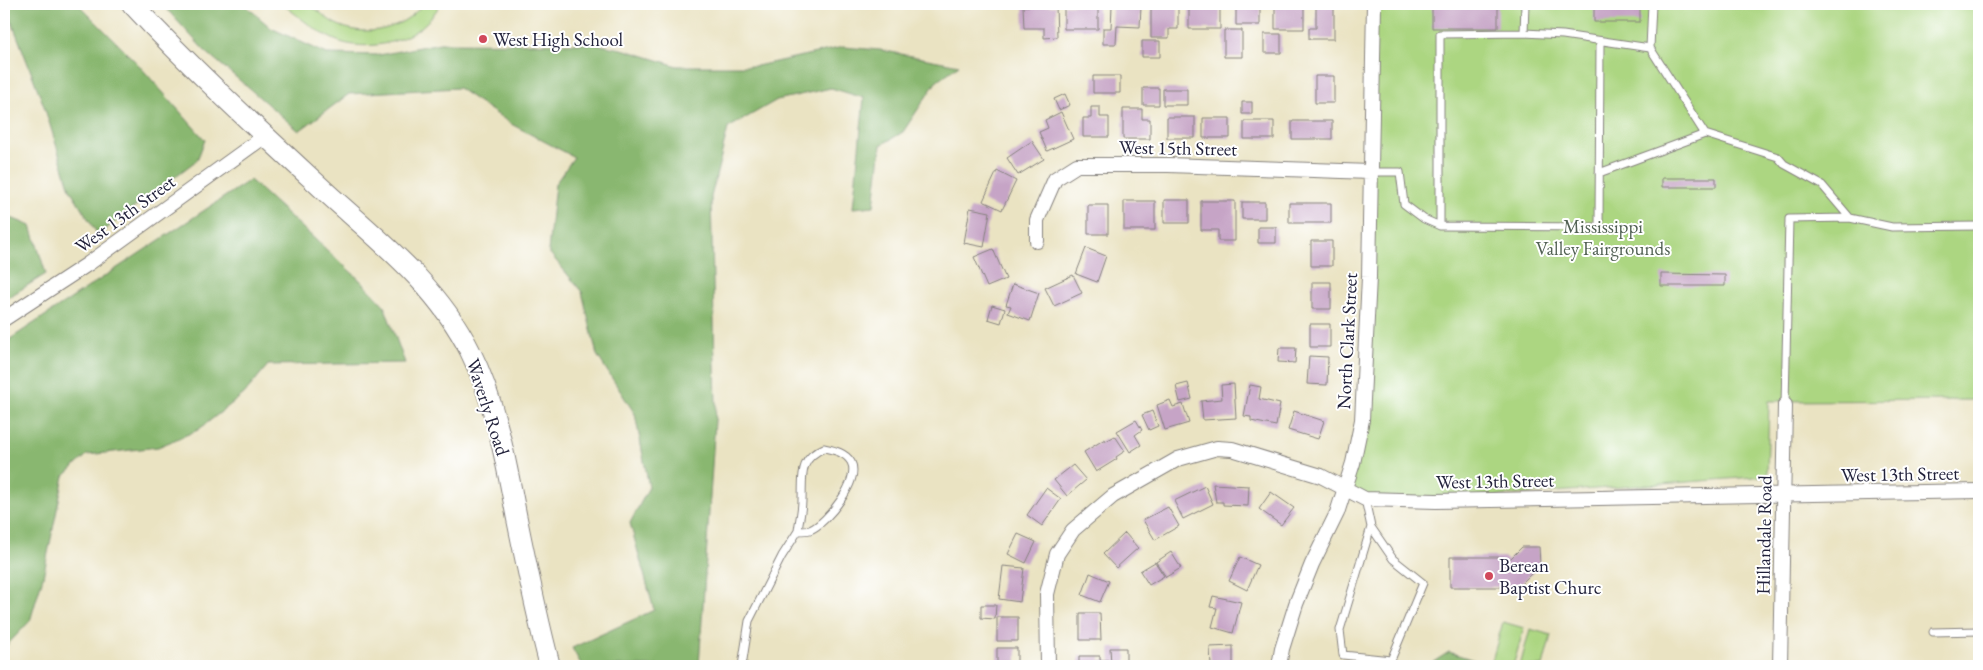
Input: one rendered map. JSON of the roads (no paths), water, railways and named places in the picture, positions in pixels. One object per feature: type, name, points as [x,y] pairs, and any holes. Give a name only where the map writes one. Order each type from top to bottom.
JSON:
[{"type":"street","name":"Waverly Road","points":[[132,4],[159,33],[265,136],[418,277],[447,312],[470,350],[488,394],[505,455],[535,610],[550,666]]},
{"type":"street","name":"North Clark Street","points":[[1279,666],[1282,649],[1296,604],[1337,513],[1353,463],[1362,420],[1369,277],[1374,4]]},
{"type":"street","name":"West 13th Street","points":[[4,319],[88,264],[265,136]]},
{"type":"street","name":"West 15th Street","points":[[1037,242],[1037,220],[1055,179],[1077,165],[1370,172]]},
{"type":"street","name":"Hillandale Road","points":[[1780,666],[1785,405]]},
{"type":"street","name":"West 13th Street","points":[[1048,666],[1046,594],[1057,554],[1073,530],[1113,496],[1178,459],[1217,448],[1232,449],[1321,476],[1365,499],[1436,501],[1979,491]]},
{"type":"lane","points":[[1524,33],[1525,4]]},
{"type":"lane","points":[[1652,4],[1650,48],[1705,134]]},
{"type":"lane","points":[[1440,226],[1440,34],[1524,33],[1563,35],[1650,48]]},
{"type":"lane","points":[[1370,172],[1400,172],[1404,204],[1424,219],[1440,226],[1599,227],[1600,42]]},
{"type":"lane","points":[[1599,173],[1705,134],[1778,157],[1784,164],[1822,185],[1850,218]]},
{"type":"lane","points":[[1785,405],[1789,219],[1850,218],[1892,227],[1979,226]]},
{"type":"lane","points":[[742,666],[749,621],[782,556],[798,532],[802,502],[802,471],[807,460],[815,452],[824,448],[841,452],[851,461],[854,473],[851,484],[831,512],[818,524],[809,530],[798,532]]},
{"type":"lane","points":[[1365,499],[1371,527],[1393,559],[1423,583],[1392,660],[1343,655],[1340,630],[1371,527]]},
{"type":"lane","points":[[1933,632],[1979,632]]},
{"type":"place","name":"West High School","points":[[483,39]]},
{"type":"place","name":"Berean Baptist Churc","points":[[1489,576]]},
{"type":"park label","name":"Mississippi Valley Fairgrounds","points":[[1603,237]]}]
